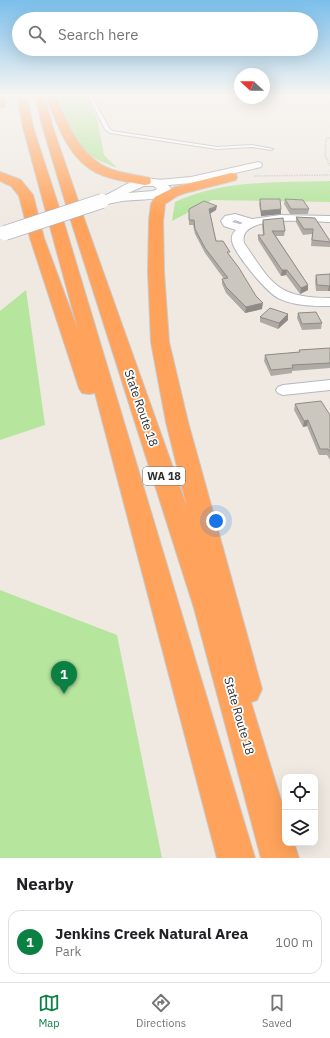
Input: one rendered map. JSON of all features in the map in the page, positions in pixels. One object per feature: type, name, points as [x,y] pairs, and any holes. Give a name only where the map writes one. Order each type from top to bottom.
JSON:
[{"type":"highway","name":"WA 18","points":[[31,136],[58,226],[236,858]]},
{"type":"highway","name":"State Route 18","points":[[51,136],[208,608],[280,858]]},
{"type":"highway","points":[[69,136],[84,157],[98,169],[122,177],[145,181]]},
{"type":"highway","points":[[84,157],[106,168],[133,176],[164,179],[202,178]]},
{"type":"highway","points":[[0,176],[19,186],[26,195],[43,254],[166,612]]},
{"type":"highway","points":[[230,177],[180,190],[160,200],[157,209],[155,249],[160,342],[177,422],[282,830]]},
{"type":"highway","points":[[155,249],[149,224],[150,202],[159,189]]},
{"type":"highway","points":[[286,846],[289,858]]},
{"type":"main road","points":[[105,200],[132,184],[145,181],[159,189]]},
{"type":"main road","points":[[2,234],[105,200],[132,196],[159,189]]},
{"type":"street","points":[[258,165],[248,172],[230,177],[159,189],[179,182],[258,165]]},
{"type":"street","points":[[330,219],[273,218],[247,225],[238,232],[238,243],[265,282],[275,292],[300,301],[330,302]]},
{"type":"street","points":[[283,390],[330,385]]},
{"type":"lane","points":[[139,136],[217,148],[252,146],[271,149]]},
{"type":"path","points":[[330,138],[326,138],[325,154],[330,166]]},
{"type":"path","points":[[252,176],[330,175]]},
{"type":"green space","points":[[74,136],[100,136],[104,155],[117,168],[95,158],[83,150]]},
{"type":"green space","points":[[330,181],[330,202],[212,200],[172,221],[175,202],[212,189],[271,182]]},
{"type":"green space","points":[[26,290],[45,425],[0,440],[0,311]]},
{"type":"green space","points":[[0,590],[117,635],[162,858],[0,858]]},
{"type":"building","points":[[260,199],[280,199],[281,209],[261,211]]},
{"type":"building","points":[[285,199],[303,200],[309,209],[291,209]]},
{"type":"building","points":[[204,201],[217,206],[209,209],[216,241],[223,241],[230,252],[227,252],[239,268],[256,296],[263,303],[246,307],[226,287],[222,279],[228,278],[205,248],[195,229],[194,220],[189,220],[189,209]]},
{"type":"building","points":[[296,217],[315,218],[330,242],[312,240],[313,229],[304,229]]},
{"type":"building","points":[[283,218],[285,231],[272,231],[308,285],[301,288],[287,270],[282,270],[258,235],[264,235],[263,220]]},
{"type":"building","points":[[330,274],[330,286],[317,285],[316,275]]},
{"type":"building","points":[[270,308],[288,314],[279,323],[260,317]]},
{"type":"building","points":[[316,312],[322,323],[302,324],[298,313]]},
{"type":"building","points":[[330,348],[330,363],[292,365],[293,368],[271,370],[265,355],[300,352],[299,350]]},
{"type":"building","points":[[321,401],[330,415],[330,452],[328,449],[320,449],[308,420],[304,421],[295,404]]},
{"type":"place","name":"Jenkins Creek Natural Area","points":[[64,694]]}]
